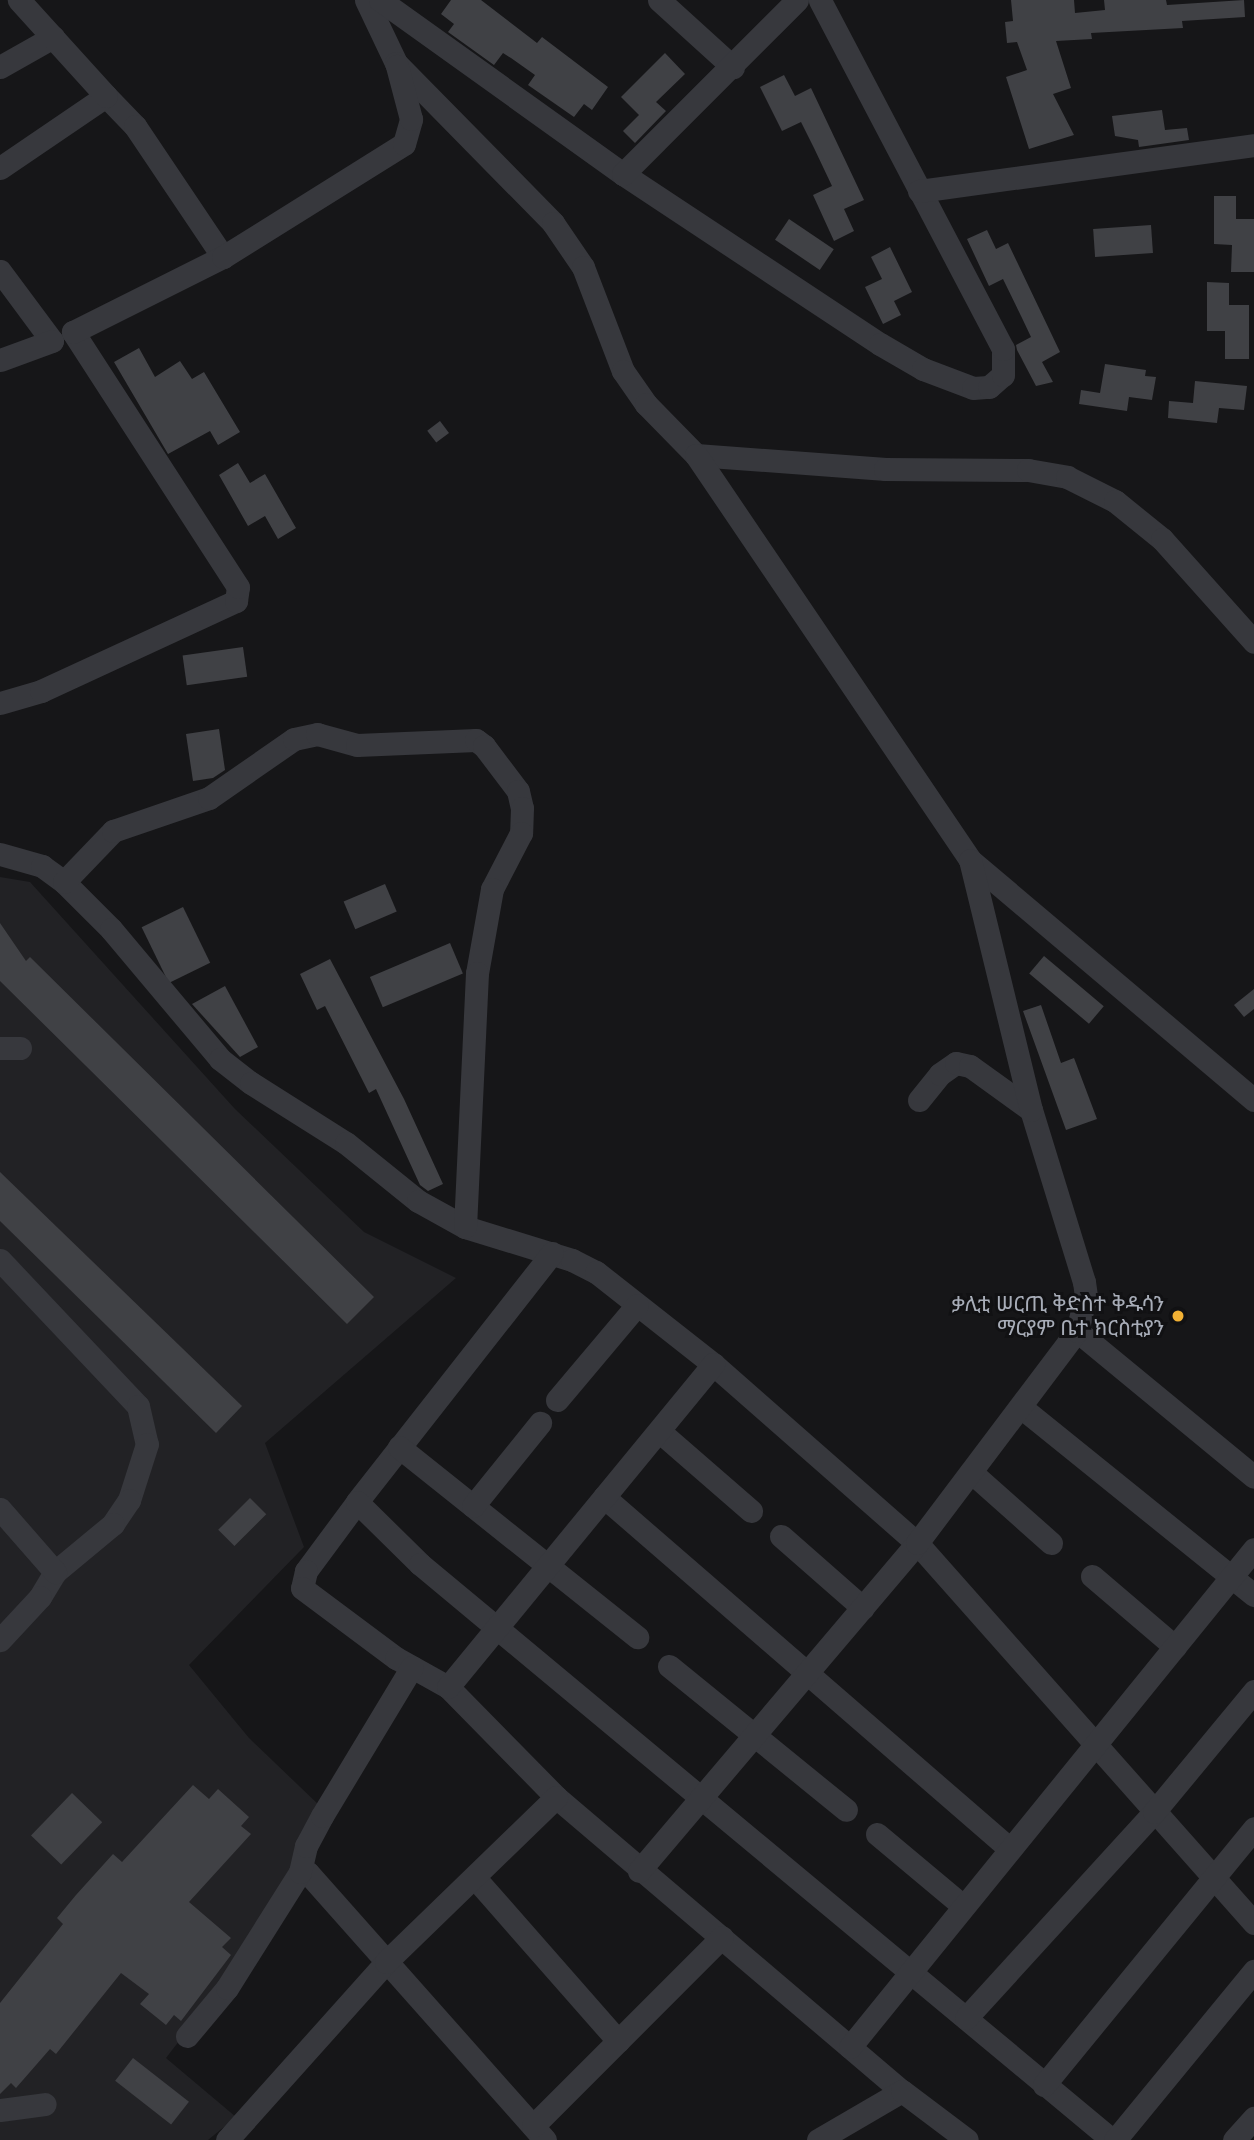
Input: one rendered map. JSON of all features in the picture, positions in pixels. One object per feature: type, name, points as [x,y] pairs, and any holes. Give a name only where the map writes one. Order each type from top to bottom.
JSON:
[{"type":"street","points":[[0,359],[73,332],[223,257],[404,144],[411,134],[411,119],[396,63],[366,0]]},
{"type":"street","points":[[380,0],[623,174],[891,350],[973,388],[989,387],[1003,375],[1003,349],[820,0]]},
{"type":"street","points":[[659,0],[733,67]]},
{"type":"street","points":[[623,174],[733,67],[797,0]]},
{"type":"street","points":[[32,5],[53,37],[135,126],[223,257]]},
{"type":"street","points":[[0,67],[53,37]]},
{"type":"street","points":[[396,63],[553,223],[583,267],[623,371],[646,404],[696,455],[970,860],[1254,1100]]},
{"type":"street","points":[[0,168],[106,96]]},
{"type":"street","points":[[919,191],[1016,188],[1254,145]]},
{"type":"street","points":[[0,271],[52,341]]},
{"type":"street","points":[[0,703],[89,670],[155,636],[229,606],[240,595],[73,332]]},
{"type":"street","points":[[696,455],[885,469],[1028,470],[1067,477],[1115,501],[1162,539],[1254,642]]},
{"type":"street","points":[[64,882],[113,831],[209,798],[294,739],[317,734],[356,745],[476,740],[484,746],[518,791],[522,808],[521,833],[492,889],[477,974],[466,1227]]},
{"type":"street","points":[[0,854],[42,866],[64,882],[111,929],[220,1059],[346,1143],[418,1201],[466,1227],[552,1254],[596,1272],[713,1364],[917,1543],[1097,1744],[1212,1880],[1254,1923]]},
{"type":"street","points":[[639,1871],[917,1543],[1077,1331],[1086,1296],[1084,1282],[1031,1110],[970,860]]},
{"type":"street","points":[[919,1100],[940,1074],[956,1063],[970,1066],[1031,1110]]},
{"type":"street","points":[[552,1254],[357,1502],[306,1571],[302,1588],[412,1667],[448,1687],[556,1797],[639,1871],[722,1937],[902,2091],[967,2140]]},
{"type":"street","points":[[0,1260],[138,1406],[147,1444],[129,1500],[113,1524],[55,1572],[40,1597],[0,1640]]},
{"type":"street","points":[[557,1400],[637,1305]]},
{"type":"street","points":[[1077,1331],[1254,1477]]},
{"type":"street","points":[[448,1687],[713,1364]]},
{"type":"street","points":[[1021,1408],[1234,1576],[1254,1595]]},
{"type":"street","points":[[472,1506],[540,1423]]},
{"type":"street","points":[[659,1431],[751,1511]]},
{"type":"street","points":[[399,1447],[636,1637]]},
{"type":"street","points":[[971,1472],[1051,1543]]},
{"type":"street","points":[[604,1496],[1010,1850]]},
{"type":"street","points":[[357,1502],[420,1564],[911,1971],[1044,2085],[1114,2140],[1254,1972]]},
{"type":"street","points":[[0,1509],[55,1572]]},
{"type":"street","points":[[781,1536],[863,1608]]},
{"type":"street","points":[[850,2047],[962,1905],[1097,1744],[1254,1549]]},
{"type":"street","points":[[1092,1576],[1175,1647]]},
{"type":"street","points":[[668,1666],[755,1733],[846,1810]]},
{"type":"street","points":[[187,2036],[227,1988],[300,1872],[312,1834],[412,1667]]},
{"type":"street","points":[[966,2018],[1154,1812],[1254,1691]]},
{"type":"street","points":[[243,2135],[386,1962],[556,1797]]},
{"type":"street","points":[[1044,2085],[1254,1828]]},
{"type":"street","points":[[877,1834],[962,1905]]},
{"type":"street","points":[[300,1872],[308,1872],[539,2133],[618,2041],[722,1937]]},
{"type":"street","points":[[475,1878],[618,2041]]},
{"type":"street","points":[[818,2140],[902,2091]]},
{"type":"street","points":[[0,2110],[46,2104]]},
{"type":"street","points":[[1234,2140],[1254,2118]]},
{"type":"shaded area","points":[[0,877],[30,882],[235,1109],[364,1232],[456,1278],[265,1443],[304,1547],[189,1665],[249,1738],[320,1806],[283,1882],[227,1979],[166,2058],[236,2117],[208,2140],[0,2140]]},
{"type":"building","points":[[451,0],[481,0],[537,43],[542,37],[608,87],[592,110],[584,104],[574,117],[528,85],[535,75],[511,58],[503,53],[494,65],[448,32],[454,24],[441,14]]},
{"type":"building","points":[[1011,0],[1074,0],[1075,13],[1105,10],[1104,0],[1166,0],[1167,5],[1244,0],[1245,17],[1182,21],[1183,28],[1091,33],[1092,39],[1056,41],[1071,88],[1053,94],[1074,135],[1029,149],[1006,77],[1027,70],[1017,42],[1007,43],[1005,22],[1013,21]]},
{"type":"building","points":[[665,53],[685,74],[656,102],[666,111],[635,143],[623,131],[639,115],[621,97]]},
{"type":"building","points":[[784,75],[795,96],[811,88],[864,200],[844,209],[854,231],[834,241],[813,195],[832,186],[814,148],[801,122],[782,131],[760,87]]},
{"type":"building","points":[[1162,110],[1165,130],[1187,128],[1189,140],[1139,147],[1138,140],[1115,136],[1112,116]]},
{"type":"building","points":[[1214,196],[1236,196],[1236,219],[1254,219],[1254,272],[1231,272],[1232,245],[1214,244]]},
{"type":"building","points":[[789,219],[834,249],[820,270],[775,240]]},
{"type":"building","points":[[1151,225],[1153,253],[1095,257],[1093,229]]},
{"type":"building","points":[[987,230],[996,249],[1008,243],[1060,352],[1042,362],[1053,382],[1036,386],[1016,345],[1031,337],[1003,279],[989,286],[967,239]]},
{"type":"building","points":[[890,247],[912,292],[894,301],[901,315],[883,324],[865,287],[882,279],[871,257]]},
{"type":"building","points":[[1207,282],[1229,283],[1229,305],[1249,305],[1249,359],[1225,359],[1225,331],[1207,331]]},
{"type":"building","points":[[139,348],[155,377],[180,361],[192,379],[204,372],[240,432],[218,445],[210,431],[168,454],[114,362]]},
{"type":"building","points":[[1105,364],[1146,370],[1145,376],[1156,377],[1152,400],[1129,397],[1127,411],[1079,404],[1081,390],[1100,393]]},
{"type":"building","points":[[1195,381],[1247,386],[1244,410],[1219,408],[1217,423],[1168,418],[1169,401],[1193,403]]},
{"type":"building","points":[[440,421],[449,433],[436,443],[427,431]]},
{"type":"building","points":[[238,463],[250,483],[265,474],[296,528],[278,539],[265,516],[248,526],[219,475]]},
{"type":"building","points":[[243,647],[247,677],[187,685],[183,655]]},
{"type":"building","points":[[219,729],[225,770],[213,778],[193,781],[186,734]]},
{"type":"building","points":[[385,884],[397,912],[355,929],[344,902]]},
{"type":"building","points":[[183,907],[210,963],[169,983],[142,927]]},
{"type":"building","points":[[0,923],[26,961],[30,957],[374,1297],[347,1324],[0,981]]},
{"type":"building","points":[[450,943],[463,973],[383,1007],[370,977]]},
{"type":"building","points":[[1044,956],[1104,1006],[1089,1024],[1029,974]]},
{"type":"building","points":[[330,959],[404,1099],[443,1184],[428,1191],[420,1185],[376,1089],[369,1093],[325,1006],[317,1010],[300,974]]},
{"type":"building","points":[[225,986],[258,1047],[240,1057],[192,1004]]},
{"type":"building","points":[[1254,989],[1254,1009],[1244,1017],[1234,1005]]},
{"type":"building","points":[[1041,1005],[1061,1063],[1074,1058],[1097,1119],[1066,1130],[1023,1011]]},
{"type":"building","points":[[0,1172],[242,1406],[216,1433],[0,1221]]},
{"type":"building","points":[[250,1498],[266,1514],[234,1546],[218,1530]]},
{"type":"building","points":[[193,1785],[209,1799],[218,1789],[249,1817],[241,1826],[251,1834],[189,1902],[231,1938],[222,1947],[231,1955],[181,2021],[174,2015],[166,2025],[140,2004],[149,1994],[121,1973],[56,2054],[50,2049],[16,2088],[11,2083],[0,2094],[0,2003],[63,1924],[57,1918],[76,1895],[113,1854],[122,1862]]},
{"type":"building","points":[[72,1793],[102,1822],[61,1865],[31,1835]]},
{"type":"building","points":[[133,2058],[189,2102],[171,2125],[115,2081]]},
{"type":"place","name":"ቃሊቲ ሠርጢ ቅድስተ ቅዱሳን ማርያም ቤተ ክርስቲያን","points":[[1178,1316]]}]
